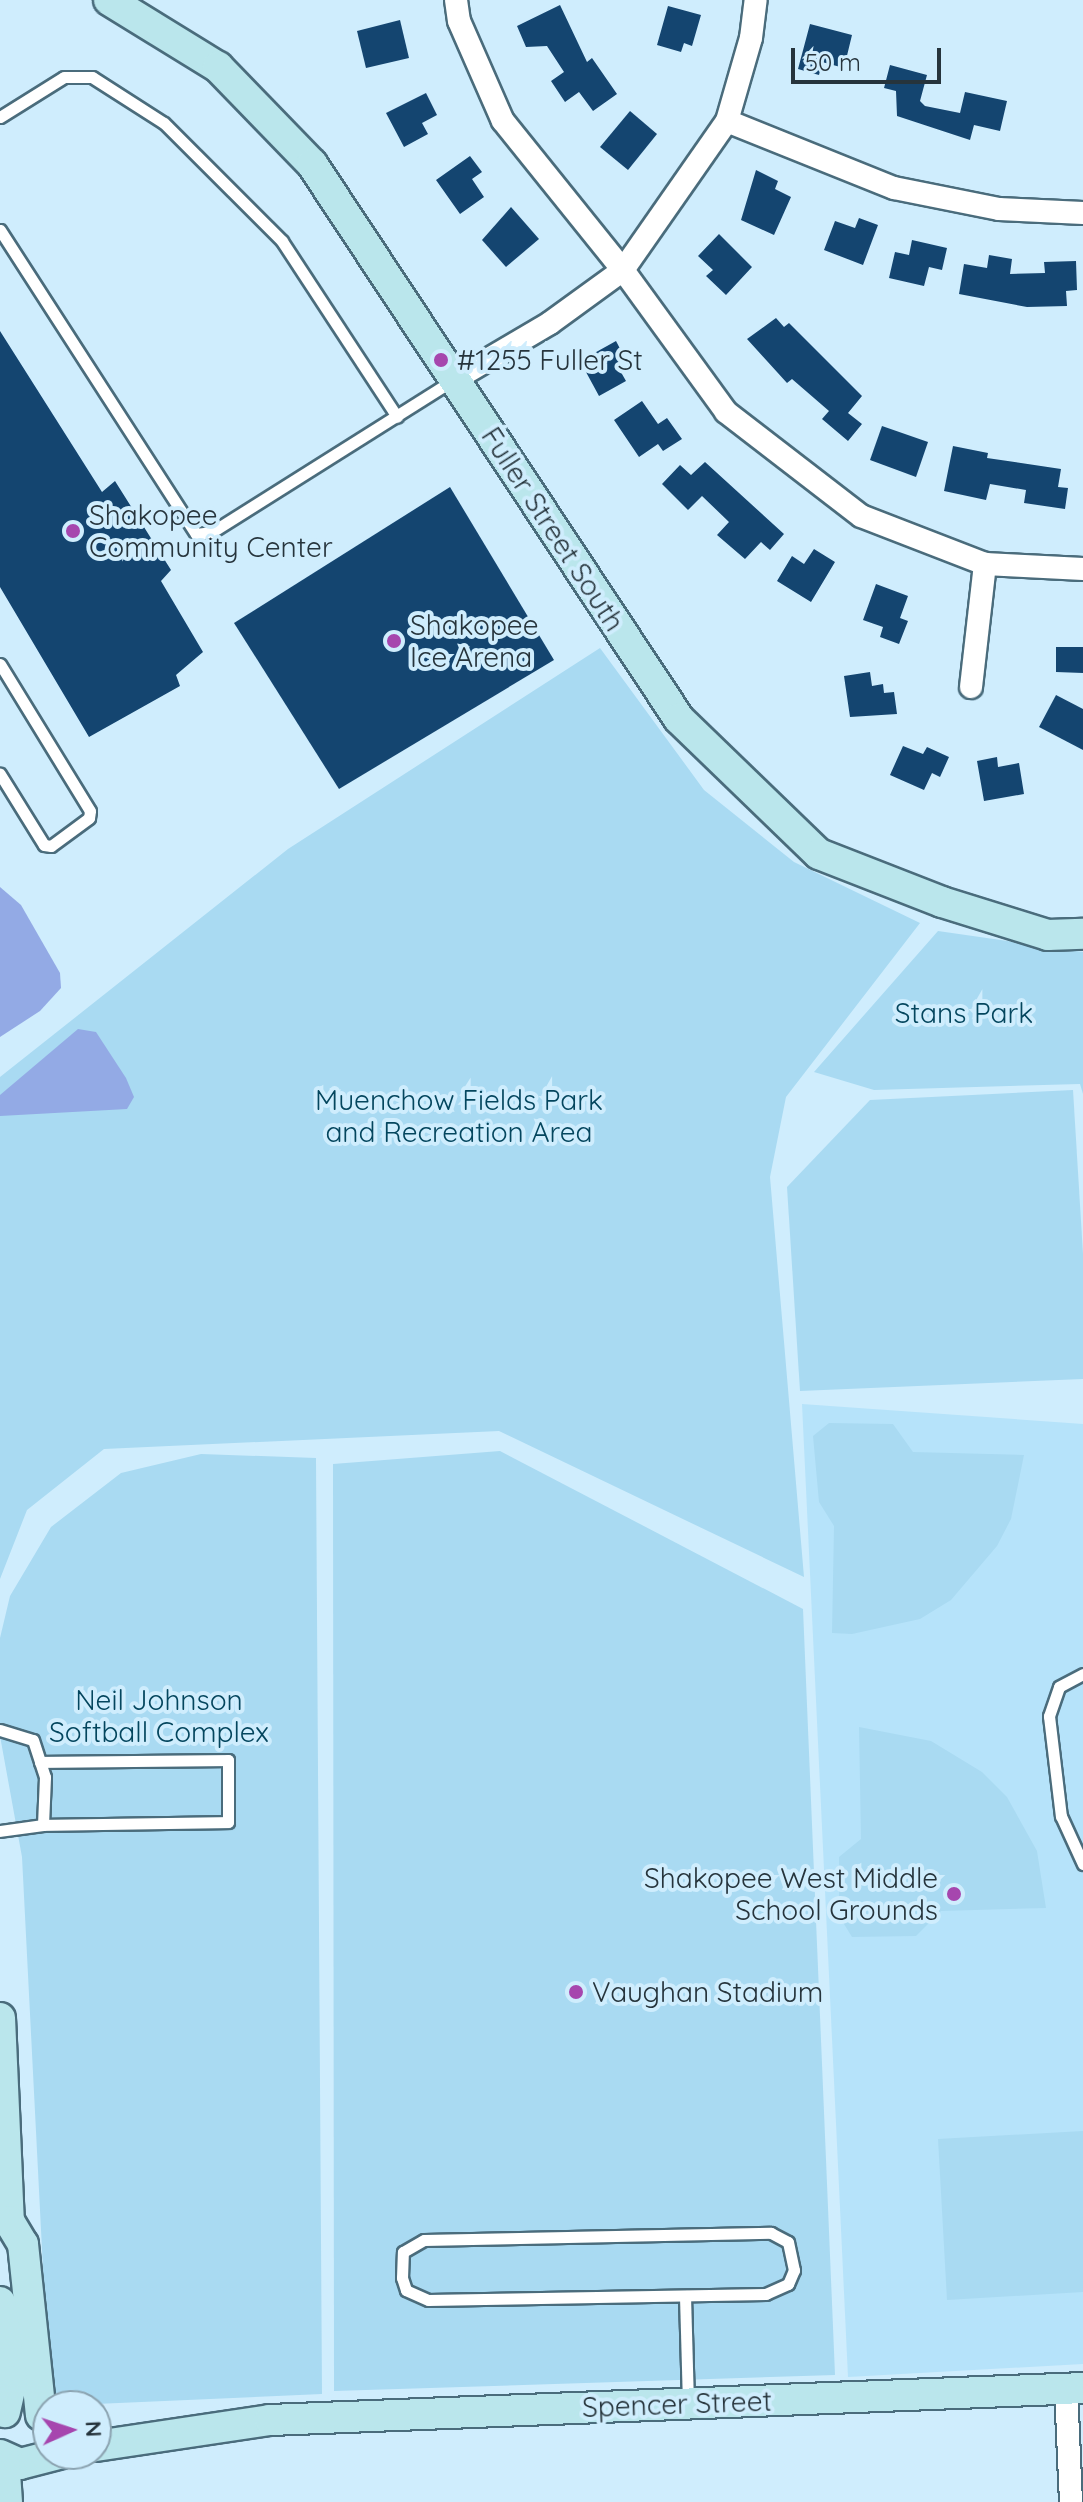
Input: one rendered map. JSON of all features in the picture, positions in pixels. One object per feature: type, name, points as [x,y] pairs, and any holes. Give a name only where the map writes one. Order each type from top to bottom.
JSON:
[{"type":"street","name":"Fuller Street South","points":[[109,0],[218,67],[312,164],[679,719],[819,854],[942,902],[1048,935],[1083,934]]},
{"type":"street","points":[[456,0],[459,21],[503,121],[623,270],[726,412],[861,516],[985,564],[1083,569]]},
{"type":"street","points":[[455,379],[550,323],[623,270],[727,121],[751,38],[756,0]]},
{"type":"street","points":[[727,121],[894,188],[999,209],[1083,213]]},
{"type":"street","points":[[971,687],[985,564]]},
{"type":"street","points":[[0,2018],[3,2226],[23,2244],[40,2390]]},
{"type":"street","points":[[0,2302],[12,2381],[2,2414]]},
{"type":"street","points":[[1071,2502],[1075,2388]]},
{"type":"street","name":"Spencer Street","points":[[112,2444],[270,2420],[1075,2388]]},
{"type":"street","points":[[2,2414],[21,2407],[32,2421]]},
{"type":"street","name":"Spencer Street","points":[[112,2424],[226,2412],[270,2420]]},
{"type":"street","points":[[7,2502],[2,2457],[20,2464],[32,2451]]},
{"type":"street","points":[[27,2502],[36,2470]]},
{"type":"lane","points":[[0,117],[64,77],[92,77],[164,123],[282,241],[397,417]]},
{"type":"lane","points":[[0,230],[196,534],[212,532],[455,379]]},
{"type":"lane","points":[[0,664],[90,811],[89,818],[51,846],[44,845],[0,774]]},
{"type":"lane","points":[[1083,1674],[1059,1687],[1049,1716],[1061,1816],[1083,1864]]},
{"type":"lane","points":[[0,1730],[33,1740],[45,1777],[43,1825]]},
{"type":"lane","points":[[0,1831],[43,1825],[228,1822],[228,1760],[40,1762]]},
{"type":"lane","points":[[771,2233],[780,2236],[793,2251],[794,2270],[788,2284],[778,2292],[685,2296],[428,2300],[406,2290],[401,2262],[412,2243],[424,2240],[771,2233]]},
{"type":"lane","points":[[685,2296],[688,2404]]},
{"type":"shaded area","points":[[0,887],[21,905],[60,973],[61,988],[40,1011],[0,1037]]},
{"type":"shaded area","points":[[78,1029],[96,1032],[126,1078],[134,1097],[127,1109],[0,1116],[0,1095]]},
{"type":"shaded area","name":"Shakopee West Middle School Grounds","points":[[802,1404],[1083,1424],[1083,2364],[848,2377]]},
{"type":"green space","name":"Muenchow Fields Park and Recreation Area","points":[[600,648],[704,790],[794,862],[920,923],[786,1097],[770,1177],[804,1577],[499,1431],[104,1449],[27,1510],[0,1579],[0,1077],[288,849]]},
{"type":"green space","name":"Stans Park","points":[[938,931],[1083,952],[1083,1094],[1080,1084],[874,1090],[814,1072]]},
{"type":"green space","points":[[1073,1090],[1083,1254],[1083,1379],[800,1391],[787,1187],[870,1100]]},
{"type":"green space","points":[[829,1423],[893,1424],[913,1452],[1024,1455],[1011,1519],[997,1546],[951,1600],[920,1619],[852,1634],[832,1633],[834,1526],[819,1502],[813,1436]]},
{"type":"green space","name":"Vaughan Stadium","points":[[500,1451],[803,1609],[835,2375],[334,2391],[333,1464]]},
{"type":"green space","name":"Neil Johnson Softball Complex","points":[[201,1454],[316,1458],[322,2394],[112,2403],[112,2390],[49,2390],[22,1857],[0,1736],[0,1638],[10,1596],[51,1527],[121,1473]]},
{"type":"green space","points":[[859,1727],[931,1741],[982,1772],[1007,1797],[1037,1851],[1046,1908],[941,1911],[916,1936],[852,1937],[839,1916],[839,1857],[861,1839]]},
{"type":"green space","points":[[1083,2131],[1083,2292],[947,2300],[938,2139]]},
{"type":"building","points":[[560,5],[587,62],[592,58],[617,94],[593,111],[579,92],[565,102],[551,81],[564,72],[547,46],[526,47],[517,26]]},
{"type":"building","points":[[668,6],[701,15],[692,46],[684,43],[681,52],[657,45]]},
{"type":"building","points":[[400,20],[409,58],[366,68],[357,31]]},
{"type":"building","points":[[810,24],[852,35],[844,68],[822,62],[819,75],[798,69]]},
{"type":"building","points":[[890,65],[927,75],[920,101],[925,106],[960,113],[965,92],[1007,101],[1000,131],[974,125],[970,140],[897,116],[896,91],[884,88]]},
{"type":"building","points":[[426,93],[437,115],[422,123],[428,134],[404,147],[386,113]]},
{"type":"building","points":[[630,111],[657,134],[628,170],[600,147]]},
{"type":"building","points":[[470,156],[482,172],[472,179],[484,197],[460,214],[436,180]]},
{"type":"building","points":[[756,170],[778,181],[775,189],[791,197],[774,235],[741,220]]},
{"type":"building","points":[[511,207],[539,239],[506,267],[482,240]]},
{"type":"building","points":[[859,218],[878,225],[863,265],[824,250],[835,221],[855,228]]},
{"type":"building","points":[[719,234],[752,267],[726,295],[706,276],[713,270],[698,256]]},
{"type":"building","points":[[912,240],[947,248],[942,270],[929,267],[924,286],[889,278],[895,252],[909,255]]},
{"type":"building","points":[[989,255],[1012,259],[1010,274],[1045,273],[1044,262],[1076,261],[1077,290],[1066,291],[1067,306],[1027,307],[959,294],[964,264],[987,268]]},
{"type":"building","points":[[776,318],[784,327],[789,323],[862,396],[848,413],[862,424],[848,441],[822,419],[829,411],[792,379],[787,383],[747,339]]},
{"type":"building","name":"Shakopee Community Center","points":[[0,331],[102,492],[115,481],[171,570],[161,581],[203,652],[176,675],[180,686],[89,737],[0,587]]},
{"type":"building","points":[[616,341],[627,362],[618,367],[626,381],[599,396],[580,361]]},
{"type":"building","points":[[642,401],[658,424],[667,418],[682,439],[663,451],[658,444],[639,457],[614,420]]},
{"type":"building","points":[[882,426],[928,442],[916,477],[870,460]]},
{"type":"building","points":[[953,446],[988,453],[987,458],[1061,469],[1058,487],[1068,488],[1065,509],[1024,503],[1026,490],[990,484],[986,500],[944,491]]},
{"type":"building","points":[[705,462],[784,534],[770,550],[761,542],[745,559],[717,535],[729,522],[702,496],[688,510],[662,484],[680,465],[691,475]]},
{"type":"building","name":"Shakopee Ice Arena","points":[[450,487],[554,660],[339,789],[234,623]]},
{"type":"building","points":[[814,549],[835,562],[811,602],[777,581],[792,556],[804,564]]},
{"type":"building","points":[[876,584],[908,596],[900,618],[908,621],[899,644],[880,637],[883,627],[863,620]]},
{"type":"building","points":[[1056,647],[1083,647],[1083,673],[1056,672]]},
{"type":"building","points":[[870,672],[872,686],[883,684],[884,693],[894,692],[897,714],[850,717],[844,676]]},
{"type":"building","points":[[1056,695],[1083,709],[1083,750],[1039,727]]},
{"type":"building","points":[[903,746],[923,754],[927,747],[949,757],[940,777],[932,773],[924,790],[890,775]]},
{"type":"building","points":[[997,757],[998,767],[1019,763],[1024,794],[984,801],[977,761]]},
{"type":"place","name":"#1255 Fuller St","points":[[441,360]]},
{"type":"place","name":"Shakopee Community Center","points":[[73,531]]},
{"type":"place","name":"Shakopee Ice Arena","points":[[394,641]]},
{"type":"place","name":"Shakopee West Middle School Grounds","points":[[954,1894]]},
{"type":"place","name":"Vaughan Stadium","points":[[576,1992]]}]
